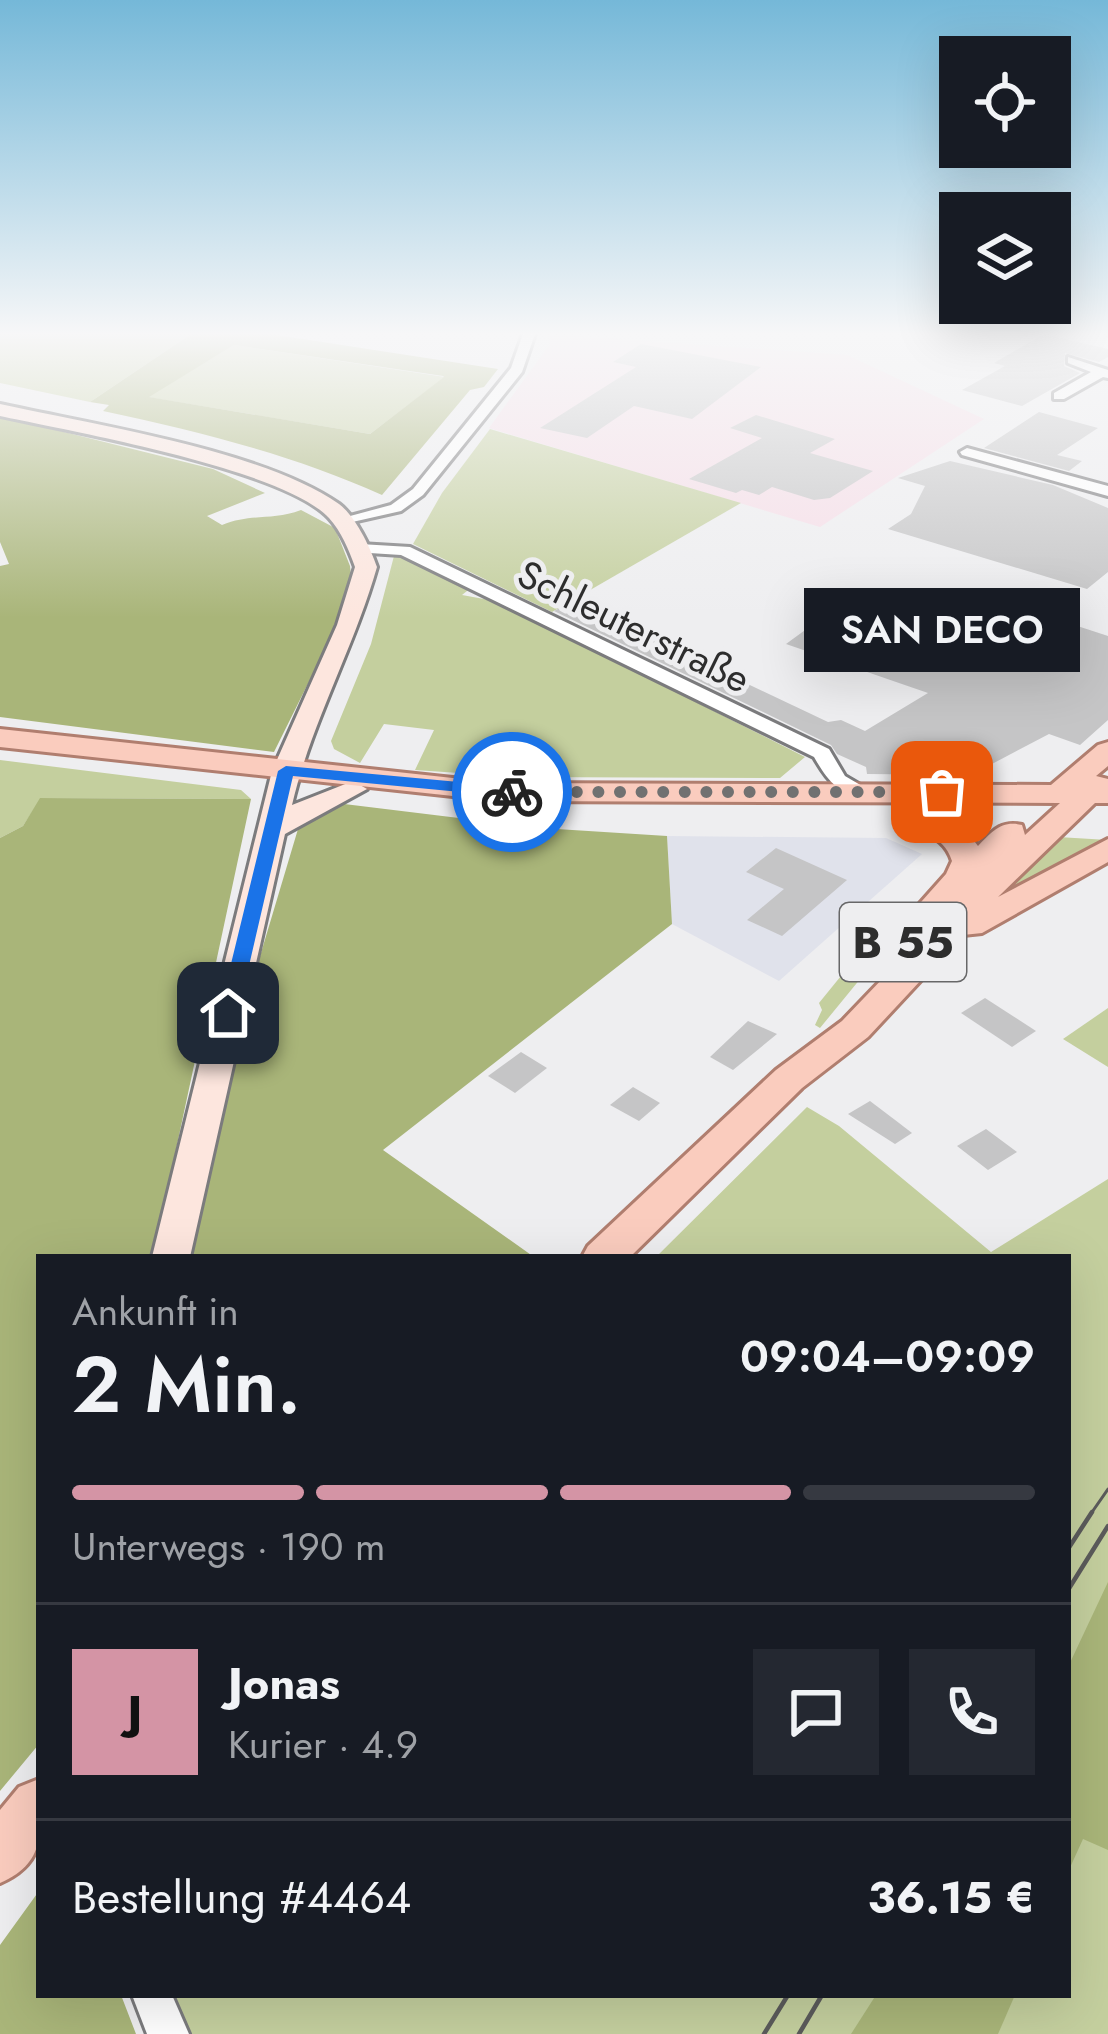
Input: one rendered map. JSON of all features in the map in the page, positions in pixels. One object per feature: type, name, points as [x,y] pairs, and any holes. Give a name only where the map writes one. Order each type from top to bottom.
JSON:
[{"type":"main road","points":[[81,429],[243,467],[322,503],[344,523],[366,567],[362,593],[285,775],[172,1254]]},
{"type":"main road","points":[[299,737],[355,784]]},
{"type":"main road","points":[[0,738],[571,812],[738,818],[915,816],[1080,801]]},
{"type":"main road","points":[[981,791],[1108,751]]},
{"type":"main road","name":"B 55","points":[[606,1254],[789,1079],[855,1029],[1080,801],[1108,751]]},
{"type":"main road","points":[[273,829],[355,784],[499,792],[981,791],[1080,801]]},
{"type":"main road","name":"B 55","points":[[789,1079],[832,1019],[961,878],[1080,801]]},
{"type":"main road","points":[[915,816],[952,832],[962,843],[968,861],[961,878]]},
{"type":"main road","points":[[937,941],[1108,849]]},
{"type":"main road","points":[[0,1855],[36,1811]]},
{"type":"street","points":[[344,523],[396,508],[418,492],[469,429]]},
{"type":"street","points":[[967,452],[1103,485]]},
{"type":"street","name":"Schleuterstraße","points":[[360,549],[404,550],[822,753],[837,780],[863,794]]},
{"type":"street","points":[[153,1998],[168,2034]]},
{"type":"shaded area","points":[[492,429],[969,429],[820,527]]},
{"type":"shaded area","points":[[667,836],[886,838],[922,854],[779,981],[672,924]]},
{"type":"green space","points":[[0,429],[52,429],[213,469],[265,493],[207,516],[222,525],[301,510],[335,528],[350,566],[353,593],[274,752],[0,717],[0,566],[9,564],[0,542]]},
{"type":"green space","points":[[180,429],[340,429],[370,434],[377,429],[437,429],[382,495]]},
{"type":"green space","points":[[339,429],[377,429],[370,434]]},
{"type":"green space","points":[[490,429],[741,503],[552,612],[413,544],[442,493]]},
{"type":"green space","points":[[394,556],[404,556],[472,587],[462,595],[495,601],[805,757],[780,778],[517,777],[415,770],[434,730],[384,724],[360,763],[334,749],[331,741],[371,644]]},
{"type":"green space","points":[[0,760],[241,790],[251,799],[41,798],[23,826],[0,838]]},
{"type":"green space","points":[[40,798],[251,799],[154,1254],[36,1254],[36,1748],[0,1791],[0,838],[23,826]]},
{"type":"green space","points":[[336,803],[541,828],[667,836],[672,924],[383,1150],[530,1254],[192,1254],[237,1033],[301,819]]},
{"type":"green space","points":[[1058,837],[1108,840],[1014,887],[992,908],[987,905]]},
{"type":"green space","points":[[884,923],[897,934],[820,1028],[815,1025],[822,1010],[819,1003]]},
{"type":"green space","points":[[1108,1008],[1108,1067],[1063,1039]]},
{"type":"green space","points":[[807,1107],[839,1126],[991,1252],[1108,1179],[1108,2034],[188,2034],[174,1998],[1071,1998],[1071,1254],[659,1254]]},
{"type":"green space","points":[[1108,1582],[1108,1850],[1083,1839],[1071,1865],[1071,1661]]},
{"type":"green space","points":[[36,1895],[36,1998],[122,1998],[136,2034],[0,2034],[0,1945]]},
{"type":"green space","points":[[874,1998],[1014,1998],[998,2034],[851,2034]]},
{"type":"building","points":[[544,429],[600,429],[587,438]]},
{"type":"building","points":[[733,429],[802,429],[835,439],[810,453],[873,471],[830,498],[814,500],[772,487],[759,495],[736,493],[689,479],[762,438]]},
{"type":"building","points":[[1013,429],[1097,429],[1057,455],[1082,461],[1069,471],[984,448]]},
{"type":"building","points":[[950,461],[1053,485],[1108,508],[1108,572],[1087,589],[888,529],[911,514],[925,486],[898,478]]},
{"type":"building","points":[[853,595],[1012,647],[1050,617],[1108,636],[1108,720],[1080,745],[1049,734],[971,775],[867,774],[866,767],[837,754],[831,745],[554,611],[573,601],[828,722],[841,720],[865,731],[928,693],[786,644]]},
{"type":"building","points":[[776,848],[847,880],[782,936],[747,920],[784,889],[746,872]]},
{"type":"building","points":[[985,998],[1036,1031],[1012,1047],[961,1013]]},
{"type":"building","points":[[748,1021],[777,1034],[733,1070],[710,1057]]},
{"type":"building","points":[[521,1052],[547,1068],[515,1093],[488,1076]]},
{"type":"building","points":[[633,1087],[660,1103],[639,1121],[610,1105]]},
{"type":"building","points":[[870,1101],[912,1133],[895,1144],[848,1114]]},
{"type":"building","points":[[986,1129],[1017,1152],[988,1170],[957,1146]]},
{"type":"tram line","points":[[1091,1514],[1108,1489]]},
{"type":"tram line","points":[[1071,1544],[1091,1514]]},
{"type":"tram line","points":[[1071,1585],[1108,1526]]},
{"type":"tram line","points":[[764,2034],[786,1998]]},
{"type":"tram line","points":[[799,2034],[820,1998]]},
{"type":"way so far","points":[[512,792],[942,792]]},
{"type":"place","name":"SAN DECO","points":[[942,792]]},
{"type":"route","points":[[228,1013],[286,771],[512,792]]}]
